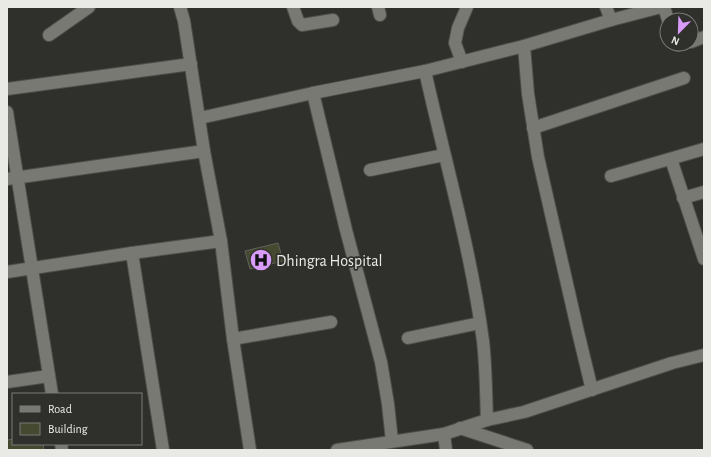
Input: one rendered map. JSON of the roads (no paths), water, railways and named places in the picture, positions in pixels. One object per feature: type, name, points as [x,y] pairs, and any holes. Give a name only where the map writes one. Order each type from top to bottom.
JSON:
[{"type":"street","points":[[49,35],[89,7]]},
{"type":"street","points":[[180,7],[200,118],[204,152],[221,241],[233,338],[250,450]]},
{"type":"street","points":[[293,7],[298,21],[304,25],[333,20]]},
{"type":"street","points":[[462,62],[455,43],[458,28],[467,7]]},
{"type":"street","points":[[606,7],[611,20]]},
{"type":"street","points":[[200,118],[425,71],[524,46],[611,20],[662,7]]},
{"type":"street","points":[[524,46],[528,94],[533,128],[544,183],[592,390]]},
{"type":"street","points":[[7,89],[191,64]]},
{"type":"street","points":[[425,71],[463,229],[480,323],[484,357],[487,420]]},
{"type":"street","points":[[533,128],[684,78]]},
{"type":"street","points":[[314,93],[346,230],[382,368],[392,441]]},
{"type":"street","points":[[7,112],[12,178],[32,268],[52,393]]},
{"type":"street","points":[[611,176],[704,149]]},
{"type":"street","points":[[12,178],[204,152]]},
{"type":"street","points":[[370,170],[444,155]]},
{"type":"street","points":[[671,158],[704,259]]},
{"type":"street","points":[[683,198],[704,192]]},
{"type":"street","points":[[7,272],[221,241]]},
{"type":"street","points":[[132,253],[163,450]]},
{"type":"street","points":[[233,338],[332,322]]},
{"type":"street","points":[[408,338],[480,323]]},
{"type":"street","points":[[337,450],[444,434],[487,420],[524,412],[672,363],[704,355]]},
{"type":"street","points":[[7,382],[49,376]]},
{"type":"street","points":[[460,428],[527,450]]},
{"type":"street","points":[[444,434],[446,450]]},
{"type":"place","name":"Dhingra Hospital","points":[[261,260]]}]
